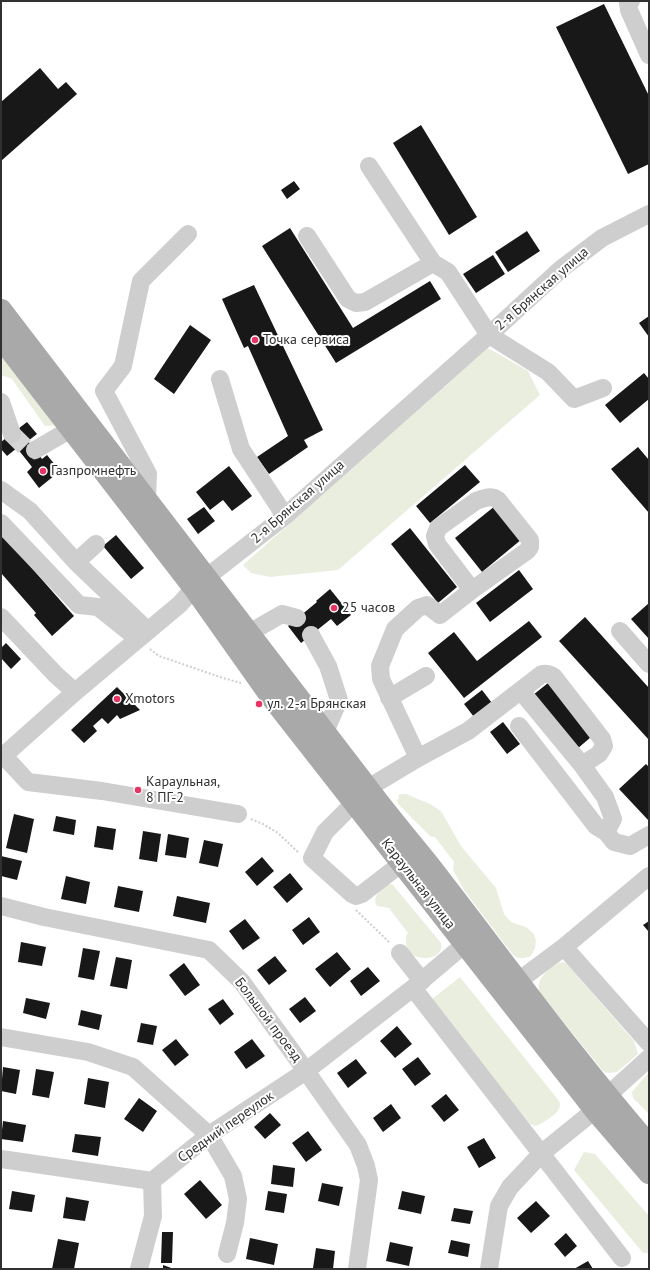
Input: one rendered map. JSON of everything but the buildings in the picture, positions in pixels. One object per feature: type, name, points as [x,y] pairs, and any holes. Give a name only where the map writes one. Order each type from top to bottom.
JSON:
[{"type":"main road","points":[[1,310],[147,498],[201,583]]},
{"type":"main road","points":[[1,338],[71,429],[201,583]]},
{"type":"main road","name":"Караульная улица","points":[[201,583],[249,633],[325,732],[402,864],[465,944],[601,1103],[649,1145]]},
{"type":"main road","name":"Караульная улица","points":[[201,583],[269,694],[361,796],[429,866],[517,982],[649,1172]]},
{"type":"street","points":[[631,1],[628,3],[629,10],[649,55]]},
{"type":"street","points":[[369,166],[433,263],[448,272],[489,334],[548,372],[574,399],[603,388]]},
{"type":"street","name":"2-я Брянская улица","points":[[2,756],[75,692],[180,604],[201,583],[285,516],[561,269],[602,238],[649,214]]},
{"type":"street","points":[[147,498],[148,474],[104,391],[123,366],[141,281],[188,234]]},
{"type":"street","points":[[307,236],[348,299],[356,303],[365,302],[433,263]]},
{"type":"street","points":[[220,379],[241,449],[285,516]]},
{"type":"street","points":[[1,402],[12,434]]},
{"type":"street","points":[[35,450],[71,429]]},
{"type":"street","points":[[1,490],[30,511],[143,635]]},
{"type":"street","points":[[418,758],[381,679],[380,666],[396,629],[418,608],[427,605],[440,615],[527,551],[530,546],[530,540],[498,500],[493,496],[476,501],[438,528],[435,536],[437,544],[472,590]]},
{"type":"street","points":[[1,523],[79,605],[98,607],[143,635]]},
{"type":"street","points":[[76,562],[96,544]]},
{"type":"street","points":[[249,633],[282,614],[297,618]]},
{"type":"street","points":[[1,617],[56,675],[75,692]]},
{"type":"street","points":[[620,631],[649,664]]},
{"type":"street","points":[[311,635],[328,666],[339,700],[325,732]]},
{"type":"street","points":[[402,864],[362,894],[356,896],[312,858],[325,832],[361,796],[418,758],[468,731],[542,674],[550,674],[554,677],[602,739],[604,746],[599,754],[582,765]]},
{"type":"street","points":[[389,698],[426,676]]},
{"type":"street","points":[[521,691],[582,765],[604,797],[612,820],[606,832]]},
{"type":"street","points":[[519,726],[596,826],[606,832],[614,842],[630,846],[649,834]]},
{"type":"street","points":[[2,756],[28,782],[102,791],[238,814]]},
{"type":"street","points":[[517,982],[564,947],[649,876]]},
{"type":"street","name":"Большой проезд","points":[[1,906],[44,917],[208,950],[242,982],[358,1145],[366,1166],[369,1180],[357,1269]]},
{"type":"street","name":"Средний переулок","points":[[152,1181],[209,1135],[306,1071],[417,985],[465,944]]},
{"type":"street","points":[[564,947],[649,1043]]},
{"type":"street","points":[[400,953],[417,985],[622,1258]]},
{"type":"street","points":[[1,1037],[88,1052],[133,1067],[209,1135],[233,1176],[238,1199],[235,1224],[227,1254]]},
{"type":"street","points":[[489,1269],[499,1206],[510,1187],[542,1153],[601,1103],[649,1058]]},
{"type":"street","points":[[1,1159],[152,1181],[153,1216],[139,1269]]},
{"type":"path","points":[[143,635],[158,656],[243,684]]},
{"type":"shaded area","points":[[488,348],[528,371],[540,395],[338,570],[270,577],[251,573],[243,565]]},
{"type":"shaded area","points":[[1,350],[58,425],[45,426],[12,379],[1,375]]},
{"type":"shaded area","points":[[406,794],[430,804],[441,811],[461,846],[496,888],[504,914],[511,922],[526,927],[534,934],[536,941],[535,948],[531,956],[518,958],[513,955],[464,890],[453,870],[454,862],[435,837],[431,837],[399,805],[397,801],[399,797],[398,795]]},
{"type":"shaded area","points":[[390,884],[393,885],[441,943],[441,949],[438,954],[433,957],[421,958],[410,953],[406,944],[406,936],[408,933],[389,908],[377,906],[375,899],[376,896],[381,890]]},
{"type":"shaded area","points":[[561,962],[566,963],[634,1041],[638,1054],[617,1072],[607,1073],[603,1071],[540,993],[539,984],[542,977],[551,968]]},
{"type":"shaded area","points":[[460,977],[559,1101],[560,1105],[557,1112],[539,1125],[535,1126],[530,1124],[431,1000]]},
{"type":"shaded area","points":[[649,1072],[649,1114],[633,1098],[632,1092]]},
{"type":"shaded area","points":[[584,1152],[595,1154],[649,1216],[649,1253],[643,1253],[574,1170]]},
{"type":"tunnel","points":[[12,434],[29,451],[35,450]]},
{"type":"place","name":"Точка сервиса","points":[[255,340]]},
{"type":"place","name":"Газпромнефть","points":[[43,471]]},
{"type":"place","name":"25 часов","points":[[334,608]]},
{"type":"place","name":"Xmotors","points":[[117,699]]},
{"type":"place","name":"ул. 2-я Брянская","points":[[259,704]]},
{"type":"place","name":"Караульная, 8 ПГ-2","points":[[138,790]]}]
